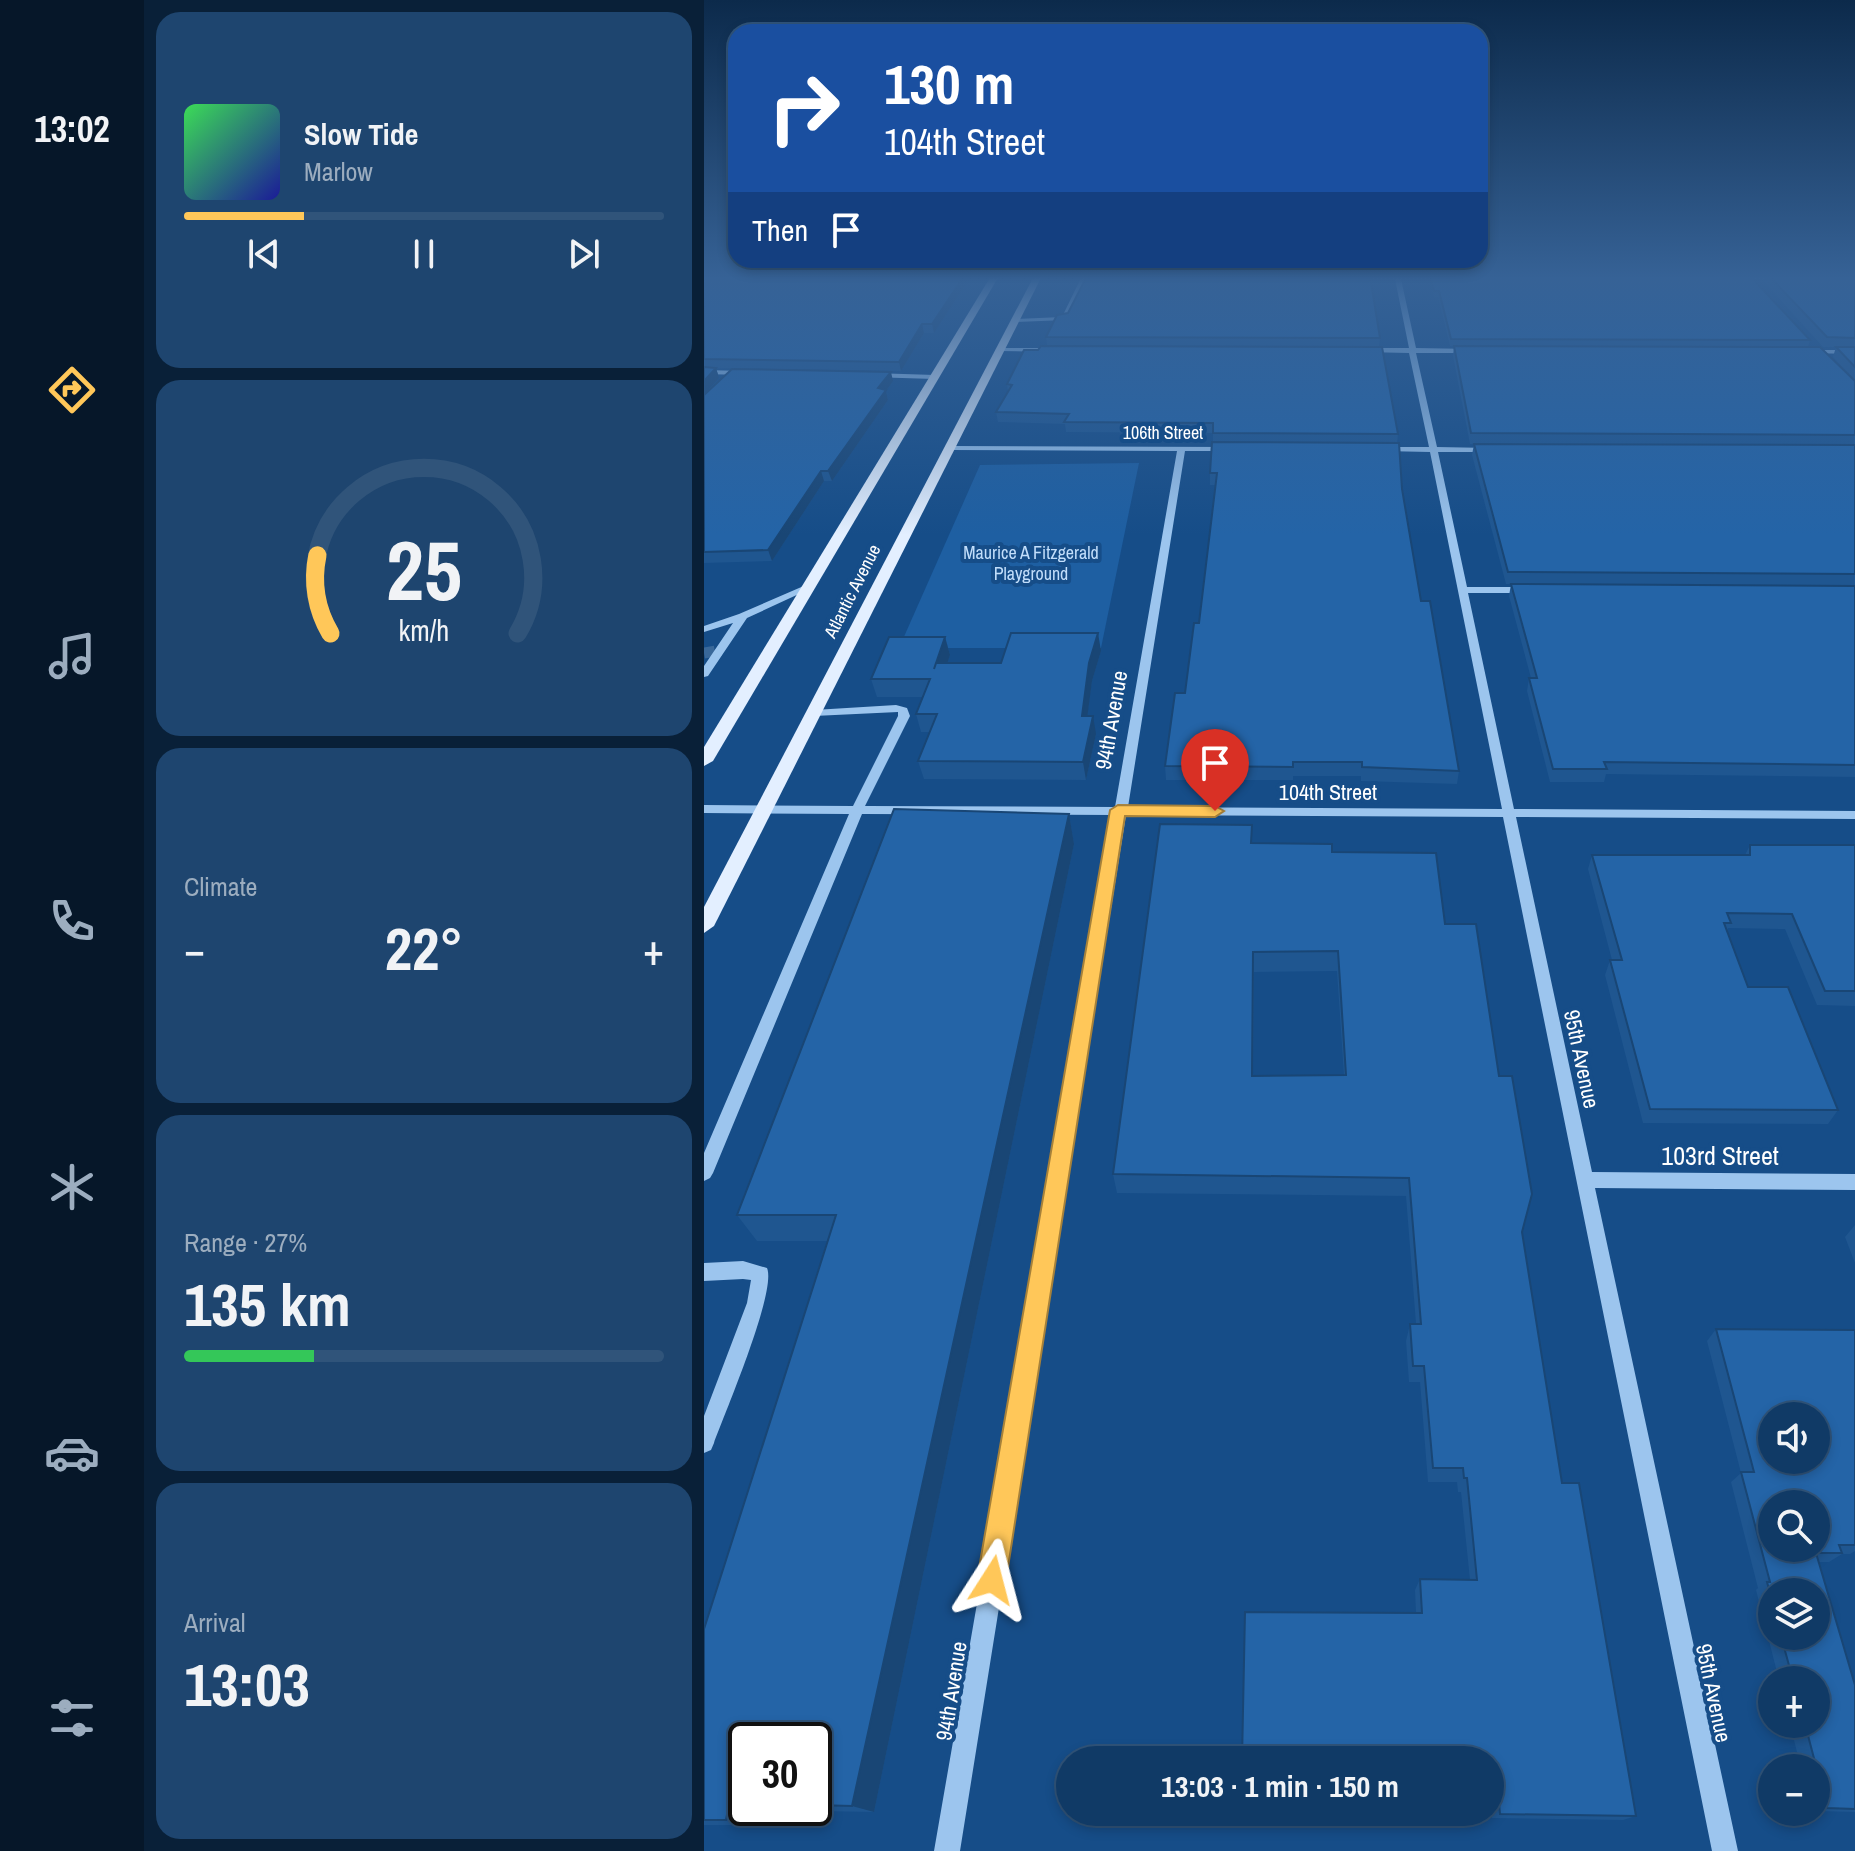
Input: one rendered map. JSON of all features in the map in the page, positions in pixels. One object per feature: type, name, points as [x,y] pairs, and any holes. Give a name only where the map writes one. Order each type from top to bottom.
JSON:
[{"type":"main road","name":"Atlantic Avenue","points":[[704,761],[944,362]]},
{"type":"main road","name":"Atlantic Avenue","points":[[704,926],[995,362]]},
{"type":"street","name":"95th Avenue","points":[[1415,362],[1725,1851]]},
{"type":"street","points":[[704,372],[748,373]]},
{"type":"street","points":[[721,385],[733,372]]},
{"type":"street","points":[[867,375],[935,377]]},
{"type":"street","name":"106th Street","points":[[951,448],[1241,449]]},
{"type":"street","name":"94th Avenue","points":[[947,1851],[1118,810],[1181,449]]},
{"type":"street","points":[[1377,449],[1499,450]]},
{"type":"street","points":[[704,629],[743,616],[809,587]]},
{"type":"street","points":[[1462,590],[1544,591]]},
{"type":"street","points":[[704,674],[743,616]]},
{"type":"street","points":[[704,1173],[857,810],[904,716],[903,710],[814,713]]},
{"type":"street","name":"104th Street","points":[[704,809],[1855,815]]},
{"type":"street","name":"103rd Street","points":[[1585,1180],[1855,1182]]},
{"type":"street","points":[[704,1272],[743,1270],[761,1274],[756,1303],[704,1443]]},
{"type":"green space","name":"Maurice A Fitzgerald Playground","points":[[1139,463],[1101,648],[899,648],[980,465]]},
{"type":"building","points":[[1018,362],[1385,362],[1398,434],[1213,433],[1213,423],[1064,422],[1069,414],[996,412],[1012,385],[1007,384]]},
{"type":"building","points":[[1457,362],[1836,362],[1855,381],[1855,435],[1471,433]]},
{"type":"building","points":[[704,367],[716,368],[704,381]]},
{"type":"building","points":[[732,369],[891,372],[878,388],[886,390],[828,471],[821,471],[768,550],[704,552],[704,395]]},
{"type":"building","points":[[1212,442],[1399,443],[1402,489],[1421,601],[1430,601],[1459,771],[1362,767],[1362,762],[1293,762],[1293,767],[1165,766],[1175,693],[1185,693],[1194,623],[1199,623],[1217,473],[1210,473]]},
{"type":"building","points":[[1474,444],[1855,445],[1855,574],[1508,572]]},
{"type":"building","points":[[1511,584],[1855,586],[1855,765],[1604,762],[1607,769],[1553,769],[1529,678],[1537,678]]},
{"type":"building","points":[[1011,633],[1098,633],[1089,663],[1082,716],[1093,716],[1083,762],[918,761],[937,714],[916,714],[930,679],[871,679],[889,637],[945,637],[936,663],[1001,663]]},
{"type":"building","points":[[894,809],[1069,814],[852,1806],[832,1805],[832,1722],[728,1722],[726,1820],[704,1820],[704,1629],[836,1215],[737,1215]]},
{"type":"building","points":[[1160,824],[1252,825],[1251,843],[1332,844],[1332,852],[1436,853],[1445,924],[1476,924],[1499,1076],[1512,1076],[1532,1194],[1522,1232],[1562,1483],[1579,1483],[1636,1816],[1504,1814],[1504,1746],[1242,1746],[1245,1612],[1422,1613],[1420,1579],[1477,1580],[1467,1478],[1464,1478],[1463,1468],[1433,1468],[1424,1366],[1413,1366],[1410,1324],[1421,1324],[1409,1178],[1113,1174]],"holes":[[[1338,951],[1346,1075],[1252,1076],[1253,952]]]},
{"type":"building","points":[[1750,845],[1855,845],[1855,991],[1825,991],[1792,914],[1727,913],[1731,923],[1724,923],[1748,987],[1788,987],[1838,1110],[1650,1109],[1610,960],[1622,960],[1592,855],[1750,855]]},
{"type":"building","points":[[1716,1329],[1855,1330],[1855,1545],[1839,1545],[1842,1553],[1830,1553],[1830,1490],[1758,1490],[1758,1536],[1741,1472],[1754,1472]]},
{"type":"building","points":[[1765,1562],[1819,1562],[1823,1578],[1769,1578]]},
{"type":"building","points":[[1830,1600],[1855,1685],[1855,1809],[1830,1808],[1830,1754],[1813,1754],[1809,1738],[1830,1738],[1830,1666],[1789,1666],[1785,1650],[1830,1650]]},
{"type":"tunnel","points":[[704,653],[721,650]]},
{"type":"route","points":[[992,1580],[1118,810],[1215,811]]}]
